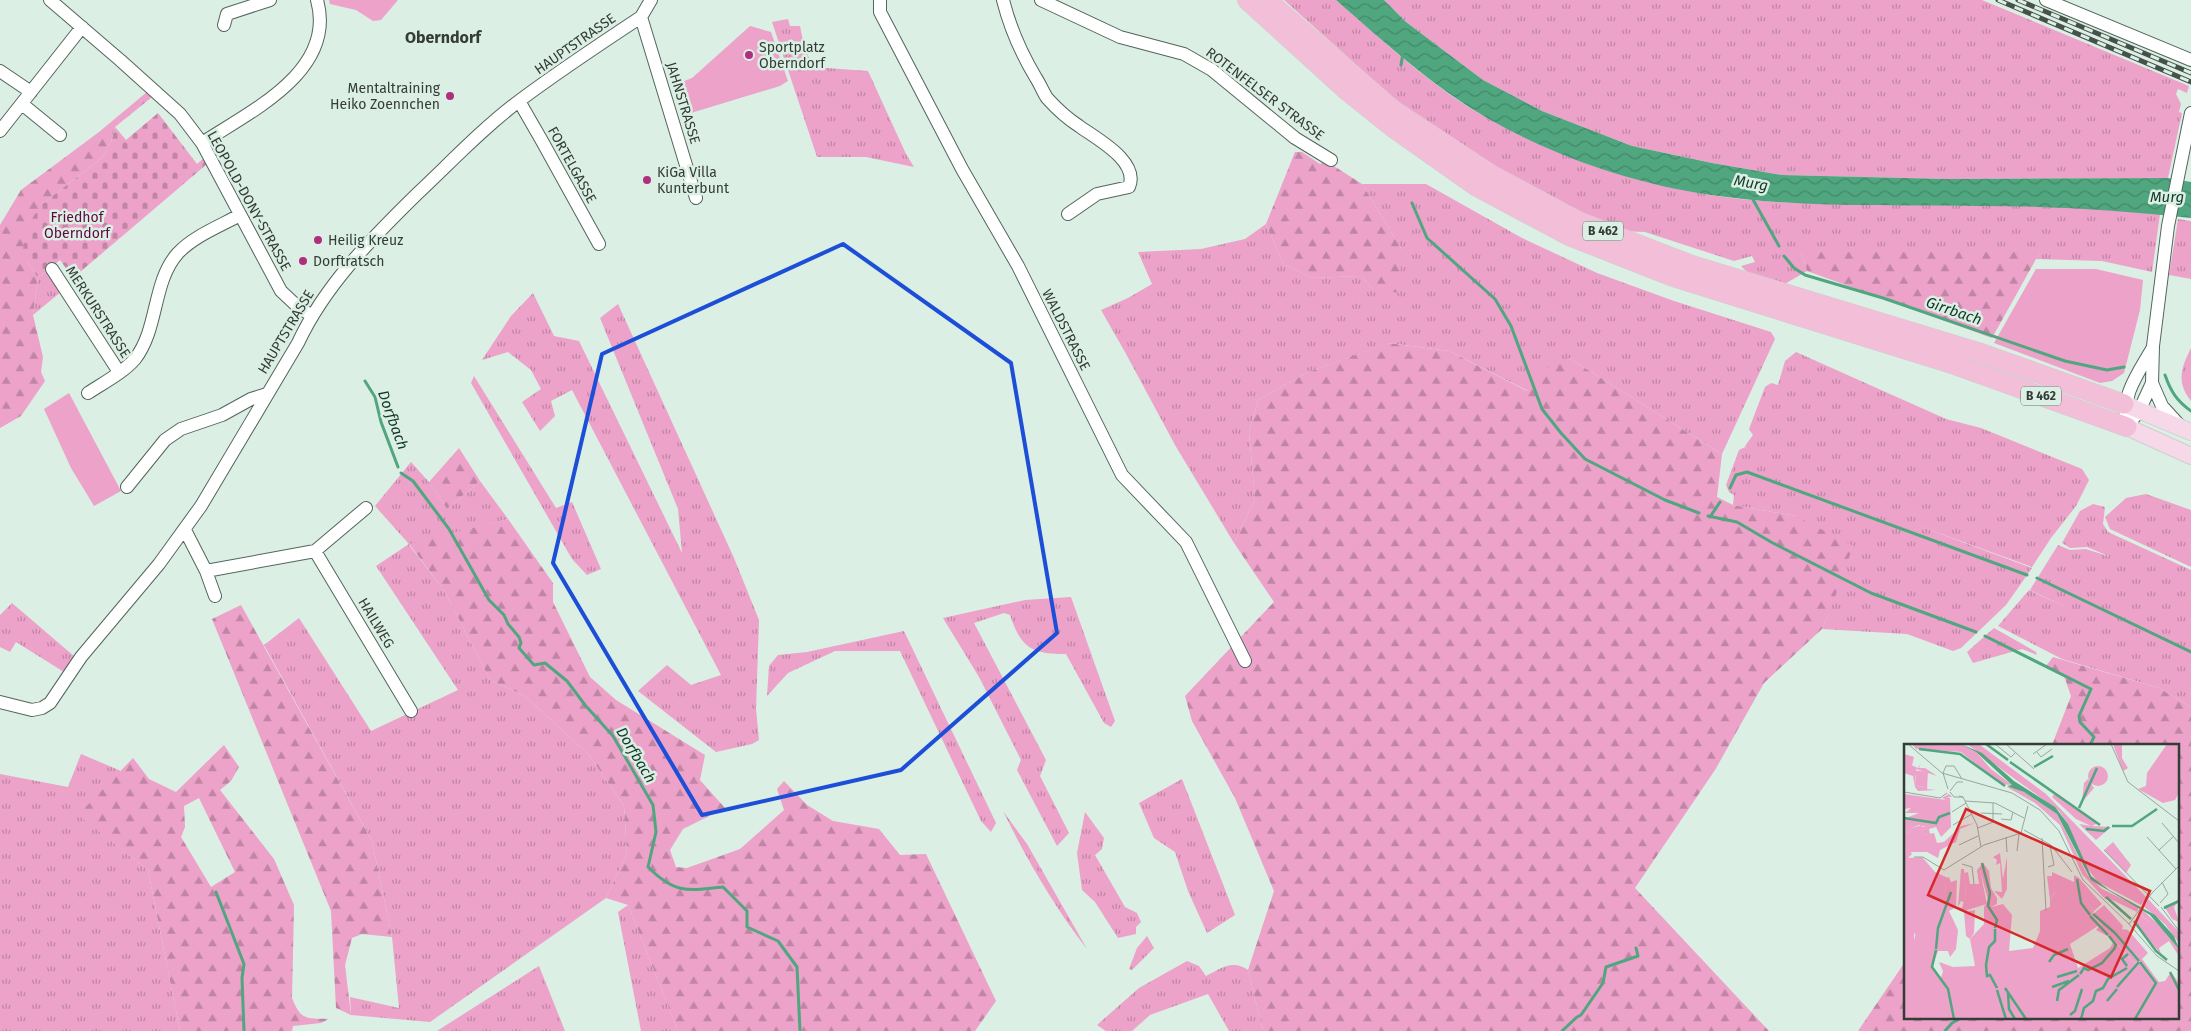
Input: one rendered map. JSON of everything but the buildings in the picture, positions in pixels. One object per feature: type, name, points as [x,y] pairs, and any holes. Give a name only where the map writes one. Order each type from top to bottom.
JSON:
[{"type":"highway","name":"B 462","points":[[1247,0],[1348,91],[1392,127],[1477,187],[1569,236],[1673,277],[1955,365],[2127,427]]},
{"type":"highway","name":"B 462","points":[[1266,0],[1392,109],[1492,175],[1578,221],[1692,265],[1986,354],[2131,408]]},
{"type":"main road","name":"B 462","points":[[2131,408],[2186,430]]},
{"type":"main road","name":"B 462","points":[[2127,427],[2191,456]]},
{"type":"street","name":"LEOPOLD-DONY-STRASSE","points":[[50,0],[163,97],[180,114],[202,143],[281,291],[298,308],[311,315]]},
{"type":"street","points":[[224,25],[227,14],[270,0]]},
{"type":"street","points":[[202,143],[280,92],[293,81],[315,49],[321,13],[317,0]]},
{"type":"street","name":"HAUPTSTRASSE","points":[[0,702],[32,710],[42,708],[50,703],[81,656],[159,564],[185,530],[298,343],[311,315],[337,279],[388,223],[485,130],[519,102],[641,16],[651,0]]},
{"type":"street","name":"WALDSTRASSE","points":[[880,0],[880,12],[962,169],[1018,266],[1122,475],[1186,542],[1245,661]]},
{"type":"street","points":[[1003,0],[1008,23],[1047,97],[1077,125],[1115,150],[1127,169],[1129,187],[1097,194],[1068,214]]},
{"type":"street","name":"ROTENFELSER STRASSE","points":[[1040,0],[1120,37],[1184,54],[1212,70],[1295,138],[1331,160]]},
{"type":"street","points":[[2046,0],[2191,60]]},
{"type":"street","name":"JAHNSTRASSE","points":[[641,16],[696,198]]},
{"type":"street","points":[[0,131],[82,27]]},
{"type":"street","points":[[0,71],[31,92]]},
{"type":"street","name":"FORTELGASSE","points":[[519,102],[599,244]]},
{"type":"street","points":[[22,104],[60,135]]},
{"type":"street","points":[[2186,430],[2162,406],[2152,383],[2153,346],[2168,226],[2191,113]]},
{"type":"street","name":"MERKURSTRASSE","points":[[88,392],[120,372],[134,360],[145,342],[166,272],[178,253],[195,240],[240,215]]},
{"type":"street","name":"MERKURSTRASSE","points":[[52,269],[120,372]]},
{"type":"street","points":[[2127,427],[2136,378],[2153,346]]},
{"type":"street","points":[[2131,408],[2152,383]]},
{"type":"street","points":[[127,487],[165,440],[181,429],[222,415],[251,399],[267,394]]},
{"type":"street","points":[[206,572],[315,551],[366,508]]},
{"type":"street","points":[[185,530],[206,572],[215,596]]},
{"type":"street","name":"HAILWEG","points":[[315,551],[411,711]]},
{"type":"highlighted area","points":[[843,244],[1011,363],[1057,633],[901,770],[702,815],[553,563],[602,354]]},
{"type":"green space","points":[[329,0],[398,0],[381,20],[373,21],[356,10],[330,4]]},
{"type":"green space","points":[[1284,0],[1336,0],[1428,79],[1468,107],[1515,133],[1542,145],[1624,175],[1681,190],[1757,201],[1837,204],[2039,206],[2160,214],[2152,272],[2102,261],[2036,259],[2040,252],[1801,252],[1807,271],[1783,285],[1751,276],[1741,266],[1755,262],[1752,256],[1734,261],[1645,232],[1622,231],[1574,209],[1507,174],[1438,131],[1391,96]]},
{"type":"green space","points":[[1384,0],[1982,0],[2189,86],[2187,93],[2178,89],[2176,94],[2181,104],[2179,112],[2182,113],[2168,178],[1947,179],[1782,175],[1712,163],[1632,146],[1542,111],[1483,80],[1406,22]]},
{"type":"green space","points":[[788,19],[790,26],[800,26],[804,46],[813,67],[868,71],[906,154],[914,167],[866,157],[817,157],[772,22]]},
{"type":"green space","name":"Sportplatz Oberndorf","points":[[750,26],[771,32],[788,81],[780,86],[691,113],[682,82],[692,78]]},
{"type":"green space","points":[[147,92],[152,97],[115,127],[111,142],[102,158],[42,204],[27,261],[38,278],[33,315],[43,357],[41,372],[45,381],[21,416],[0,428],[0,225],[21,190],[99,132]]},
{"type":"green space","name":"Friedhof Oberndorf","points":[[158,113],[197,164],[204,158],[207,164],[73,278],[60,260],[38,278],[27,261],[23,249],[29,223],[42,204],[102,158],[111,142],[115,127],[126,140]]},
{"type":"green space","points":[[1295,152],[1302,152],[1320,164],[1326,161],[1362,184],[1402,250],[1399,293],[1373,289],[1361,276],[1311,278],[1283,263],[1266,224]]},
{"type":"green space","points":[[1362,184],[1426,184],[1522,238],[1597,273],[1674,301],[1771,332],[1775,339],[1722,454],[1569,358],[1528,391],[1449,351],[1389,343],[1308,372],[1258,400],[1249,432],[1255,499],[1234,543],[1175,445],[1101,310],[1128,298],[1152,284],[1138,252],[1201,249],[1245,239],[1266,224],[1283,263],[1311,278],[1361,276],[1373,289],[1402,250]]},
{"type":"green space","points":[[2178,219],[2191,221],[2191,279],[2169,275]]},
{"type":"green space","points":[[1801,252],[2040,252],[1992,338],[1807,271]]},
{"type":"green space","points":[[2036,269],[2096,269],[2143,280],[2140,310],[2124,373],[2112,381],[2100,383],[1994,343]]},
{"type":"green space","points":[[48,270],[62,291],[33,315],[38,278]]},
{"type":"green space","points":[[533,293],[554,336],[579,341],[682,553],[678,509],[600,318],[618,304],[734,558],[759,620],[756,709],[759,740],[752,744],[716,752],[638,691],[667,665],[691,685],[721,675],[572,390],[551,401],[555,416],[540,431],[522,402],[541,389],[531,370],[508,352],[482,360],[511,316]]},
{"type":"green space","points":[[1388,343],[1449,351],[1527,391],[1533,375],[1569,358],[1722,454],[1717,497],[1733,505],[1796,516],[1853,546],[1822,629],[1764,683],[1715,770],[1635,888],[1769,1031],[1263,1031],[1248,970],[1274,891],[1235,798],[1192,721],[1185,696],[1274,602],[1234,543],[1255,499],[1249,432],[1258,400],[1308,372]]},
{"type":"green space","points":[[2191,348],[2191,401],[2183,388],[2182,375]]},
{"type":"green space","points":[[1796,352],[1946,419],[1981,428],[2082,469],[2089,480],[2076,506],[2051,538],[2032,567],[1911,523],[2032,568],[2006,605],[1961,648],[1953,651],[1907,634],[1822,629],[1829,614],[1796,516],[1733,505],[1734,495],[1729,492],[1726,485],[1739,450],[1745,447],[1747,449],[1745,446],[1753,435],[1749,429],[1765,387],[1771,383],[1778,385],[1785,361]]},
{"type":"green space","points":[[474,376],[556,508],[572,502],[601,569],[587,575],[572,559],[471,383]]},
{"type":"green space","points":[[69,393],[121,491],[94,506],[71,468],[44,409]]},
{"type":"green space","points":[[459,448],[480,481],[447,509],[429,482]]},
{"type":"green space","points":[[411,462],[429,482],[447,509],[480,481],[508,519],[409,545],[444,590],[490,680],[525,696],[589,755],[624,806],[627,854],[606,898],[430,1022],[351,1015],[350,997],[399,1008],[392,937],[372,841],[264,645],[299,618],[371,731],[458,690],[376,566],[409,544],[375,506]]},
{"type":"green space","points":[[2146,494],[2191,510],[2191,567],[2110,529],[2105,517],[2126,498]]},
{"type":"green space","points":[[2093,504],[2105,507],[2103,524],[2108,532],[2191,570],[2191,707],[2159,688],[2062,659],[1998,626],[2029,590],[2072,610],[2030,590],[2058,545],[2070,550],[2086,549],[2111,557],[2087,547],[2070,548],[2062,543],[2080,511]]},
{"type":"green space","points":[[508,519],[553,583],[553,602],[590,677],[616,700],[705,755],[700,780],[725,808],[683,829],[670,850],[676,867],[687,868],[740,849],[784,810],[777,789],[784,781],[807,805],[833,821],[879,829],[900,855],[926,854],[996,1001],[975,1031],[678,1031],[628,905],[606,898],[627,854],[624,806],[589,755],[525,696],[490,680],[444,590],[409,544]]},
{"type":"green space","points":[[1071,597],[1115,721],[1111,727],[1104,723],[1066,654],[1044,653],[1029,647],[1019,635],[1010,615],[1004,613],[974,623],[1046,760],[1040,776],[1069,833],[1057,846],[1017,770],[1021,760],[979,677],[943,618],[1025,600]]},
{"type":"green space","points":[[12,603],[75,657],[64,672],[16,642],[10,652],[0,647],[0,615]]},
{"type":"green space","points":[[241,605],[372,841],[392,937],[362,934],[352,938],[345,965],[351,1015],[336,1008],[331,911],[212,619]]},
{"type":"green space","points":[[1994,628],[2036,652],[2037,655],[2022,649],[1973,663],[1967,652]]},
{"type":"green space","points":[[904,631],[996,823],[991,832],[981,821],[900,651],[835,651],[788,673],[767,696],[769,666],[778,655],[807,652]]},
{"type":"green space","points":[[2053,657],[2159,688],[2191,707],[2191,1031],[1858,1031],[1904,963],[1904,1018],[2178,1018],[2178,744],[2052,744],[2071,696],[2064,676],[2046,666]]},
{"type":"green space","points":[[224,745],[239,767],[231,781],[220,790],[274,859],[294,905],[292,998],[298,1011],[305,1017],[329,1019],[321,1023],[293,1026],[292,1031],[180,1031],[148,870],[78,815],[133,758],[149,779],[176,792]],"holes":[[[199,798],[235,872],[211,887],[181,837],[185,827],[184,806]]]},
{"type":"green space","points":[[81,754],[121,771],[79,815],[148,870],[180,1031],[0,1031],[0,774],[68,787]]},
{"type":"green space","points":[[1182,779],[1235,915],[1207,933],[1188,891],[1175,852],[1154,838],[1139,803]]},
{"type":"green space","points":[[1003,811],[1027,844],[1087,949],[1063,916],[1042,882]]},
{"type":"green space","points":[[1085,812],[1104,838],[1102,849],[1095,855],[1125,907],[1137,913],[1141,922],[1136,927],[1136,934],[1118,938],[1095,902],[1082,890],[1077,853]]},
{"type":"green space","points":[[628,905],[678,1031],[641,1031],[618,912]]},
{"type":"green space","points":[[1147,936],[1154,948],[1132,970],[1129,969],[1137,948]]},
{"type":"green space","points":[[1187,961],[1199,966],[1206,976],[1232,965],[1248,970],[1263,1031],[1229,1031],[1208,994],[1150,1015],[1132,1031],[1106,1031],[1097,1025],[1139,988]]},
{"type":"green space","points":[[539,966],[565,1031],[437,1031]]},
{"type":"water","name":"Murg","points":[[1336,0],[1384,0],[1406,22],[1483,80],[1542,111],[1632,146],[1712,163],[1782,175],[1947,179],[2168,178],[2191,182],[2191,218],[2060,208],[1846,205],[1778,202],[1711,195],[1653,184],[1567,157],[1487,118],[1428,78]]},
{"type":"waterway","points":[[1401,65],[1403,53]]},
{"type":"waterway","name":"Girrbach","points":[[1751,196],[1779,246]]},
{"type":"waterway","points":[[1412,203],[1427,238],[1495,299],[1511,326],[1542,409],[1585,459],[1665,500],[1699,513]]},
{"type":"waterway","name":"Girrbach","points":[[1784,256],[1794,268],[1805,275],[1883,298],[2065,361],[2107,370],[2124,367]]},
{"type":"waterway","name":"Girrbach","points":[[2165,375],[2175,396],[2191,411]]},
{"type":"waterway","name":"Dorfbach","points":[[365,381],[375,397],[381,422],[398,467]]},
{"type":"waterway","points":[[1730,488],[1736,475],[1747,472],[2027,575]]},
{"type":"waterway","name":"Dorfbach","points":[[401,473],[413,481],[449,529],[489,600],[504,615],[508,624],[519,637],[521,643],[519,648],[534,665],[545,663],[567,681],[585,705],[613,736],[653,805],[656,832],[648,867],[666,882],[682,889],[723,887],[747,911],[747,927],[778,941],[797,967],[800,1031]]},
{"type":"waterway","points":[[1710,517],[1720,502]]},
{"type":"waterway","points":[[1708,516],[1737,522],[1771,542],[1871,593],[1976,632]]},
{"type":"waterway","points":[[2037,578],[2191,652]]},
{"type":"waterway","points":[[1985,636],[2091,689],[2079,716],[2080,722],[2094,737],[2090,744]]},
{"type":"waterway","points":[[216,892],[244,964],[242,978],[244,1031]]},
{"type":"waterway","points":[[1562,1031],[1581,1015],[1603,983],[1606,967],[1638,956],[1636,948]]},
{"type":"waterway","points":[[1945,1031],[1952,1023],[1961,1018]]},
{"type":"railway","points":[[1998,0],[2191,82]]},
{"type":"railway","points":[[2018,0],[2191,73]]},
{"type":"place","name":"Sportplatz Oberndorf","points":[[749,55]]},
{"type":"place","name":"Mentaltraining Heiko Zoennchen","points":[[450,96]]},
{"type":"place","name":"KiGa Villa Kunterbunt","points":[[647,180]]},
{"type":"place","name":"Heilig Kreuz","points":[[318,240]]},
{"type":"place","name":"Dorftratsch","points":[[303,261]]},
{"type":"district","name":"Oberndorf","points":[[443,37]]}]
